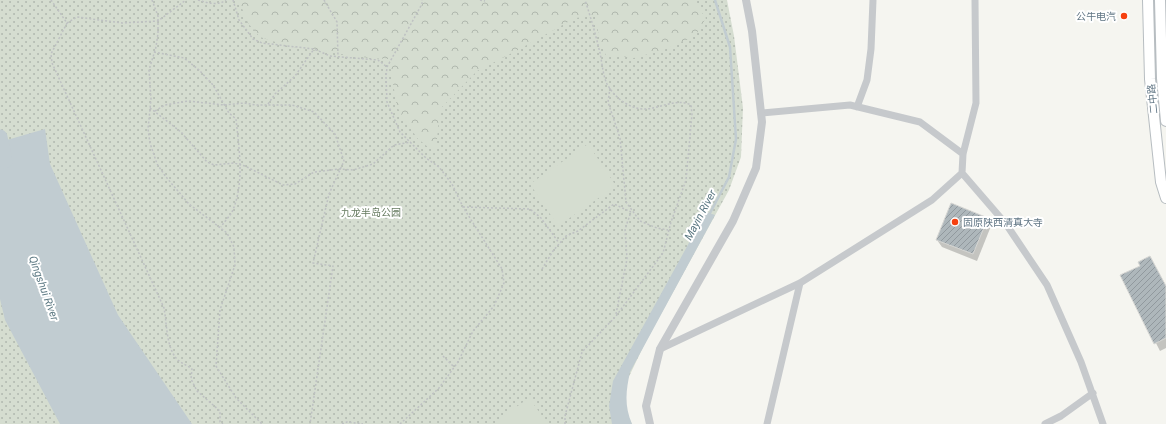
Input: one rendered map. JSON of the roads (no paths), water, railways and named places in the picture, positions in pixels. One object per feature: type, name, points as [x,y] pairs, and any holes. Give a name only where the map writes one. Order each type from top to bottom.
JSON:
[{"type":"main road","name":"二中路","points":[[1148,0],[1150,79],[1161,182],[1166,198]]},
{"type":"main road","name":"二中路","points":[[1160,0],[1162,78],[1166,121]]},
{"type":"street","points":[[650,424],[646,406],[660,348],[733,221],[756,168],[762,122],[752,31],[746,0]]},
{"type":"street","points":[[857,107],[867,80],[871,49],[873,0]]},
{"type":"street","points":[[975,0],[976,103],[963,154],[962,173],[1006,224],[1047,285],[1081,362],[1103,424]]},
{"type":"street","points":[[761,113],[850,105],[920,122],[963,154]]},
{"type":"street","points":[[660,348],[800,283],[932,200],[962,173]]},
{"type":"street","points":[[767,424],[800,283]]},
{"type":"street","points":[[1045,424],[1062,416],[1093,393]]},
{"type":"water","points":[[45,129],[50,164],[118,315],[192,424],[60,424],[5,320],[0,299],[0,142]]},
{"type":"water","points":[[706,212],[715,215],[630,372],[626,398],[629,417],[632,424],[612,424],[609,406],[613,381]]},
{"type":"waterway","name":"Mayin River","points":[[709,215],[729,177],[736,139],[730,47],[715,0]]},
{"type":"waterway","name":"Qingshui River","points":[[0,137],[5,161]]},
{"type":"place","name":"公牛电汽","points":[[1124,16]]},
{"type":"place","name":"固原陕西清真大寺","points":[[955,222]]},
{"type":"park label","name":"九龙半岛公园","points":[[371,212]]}]
